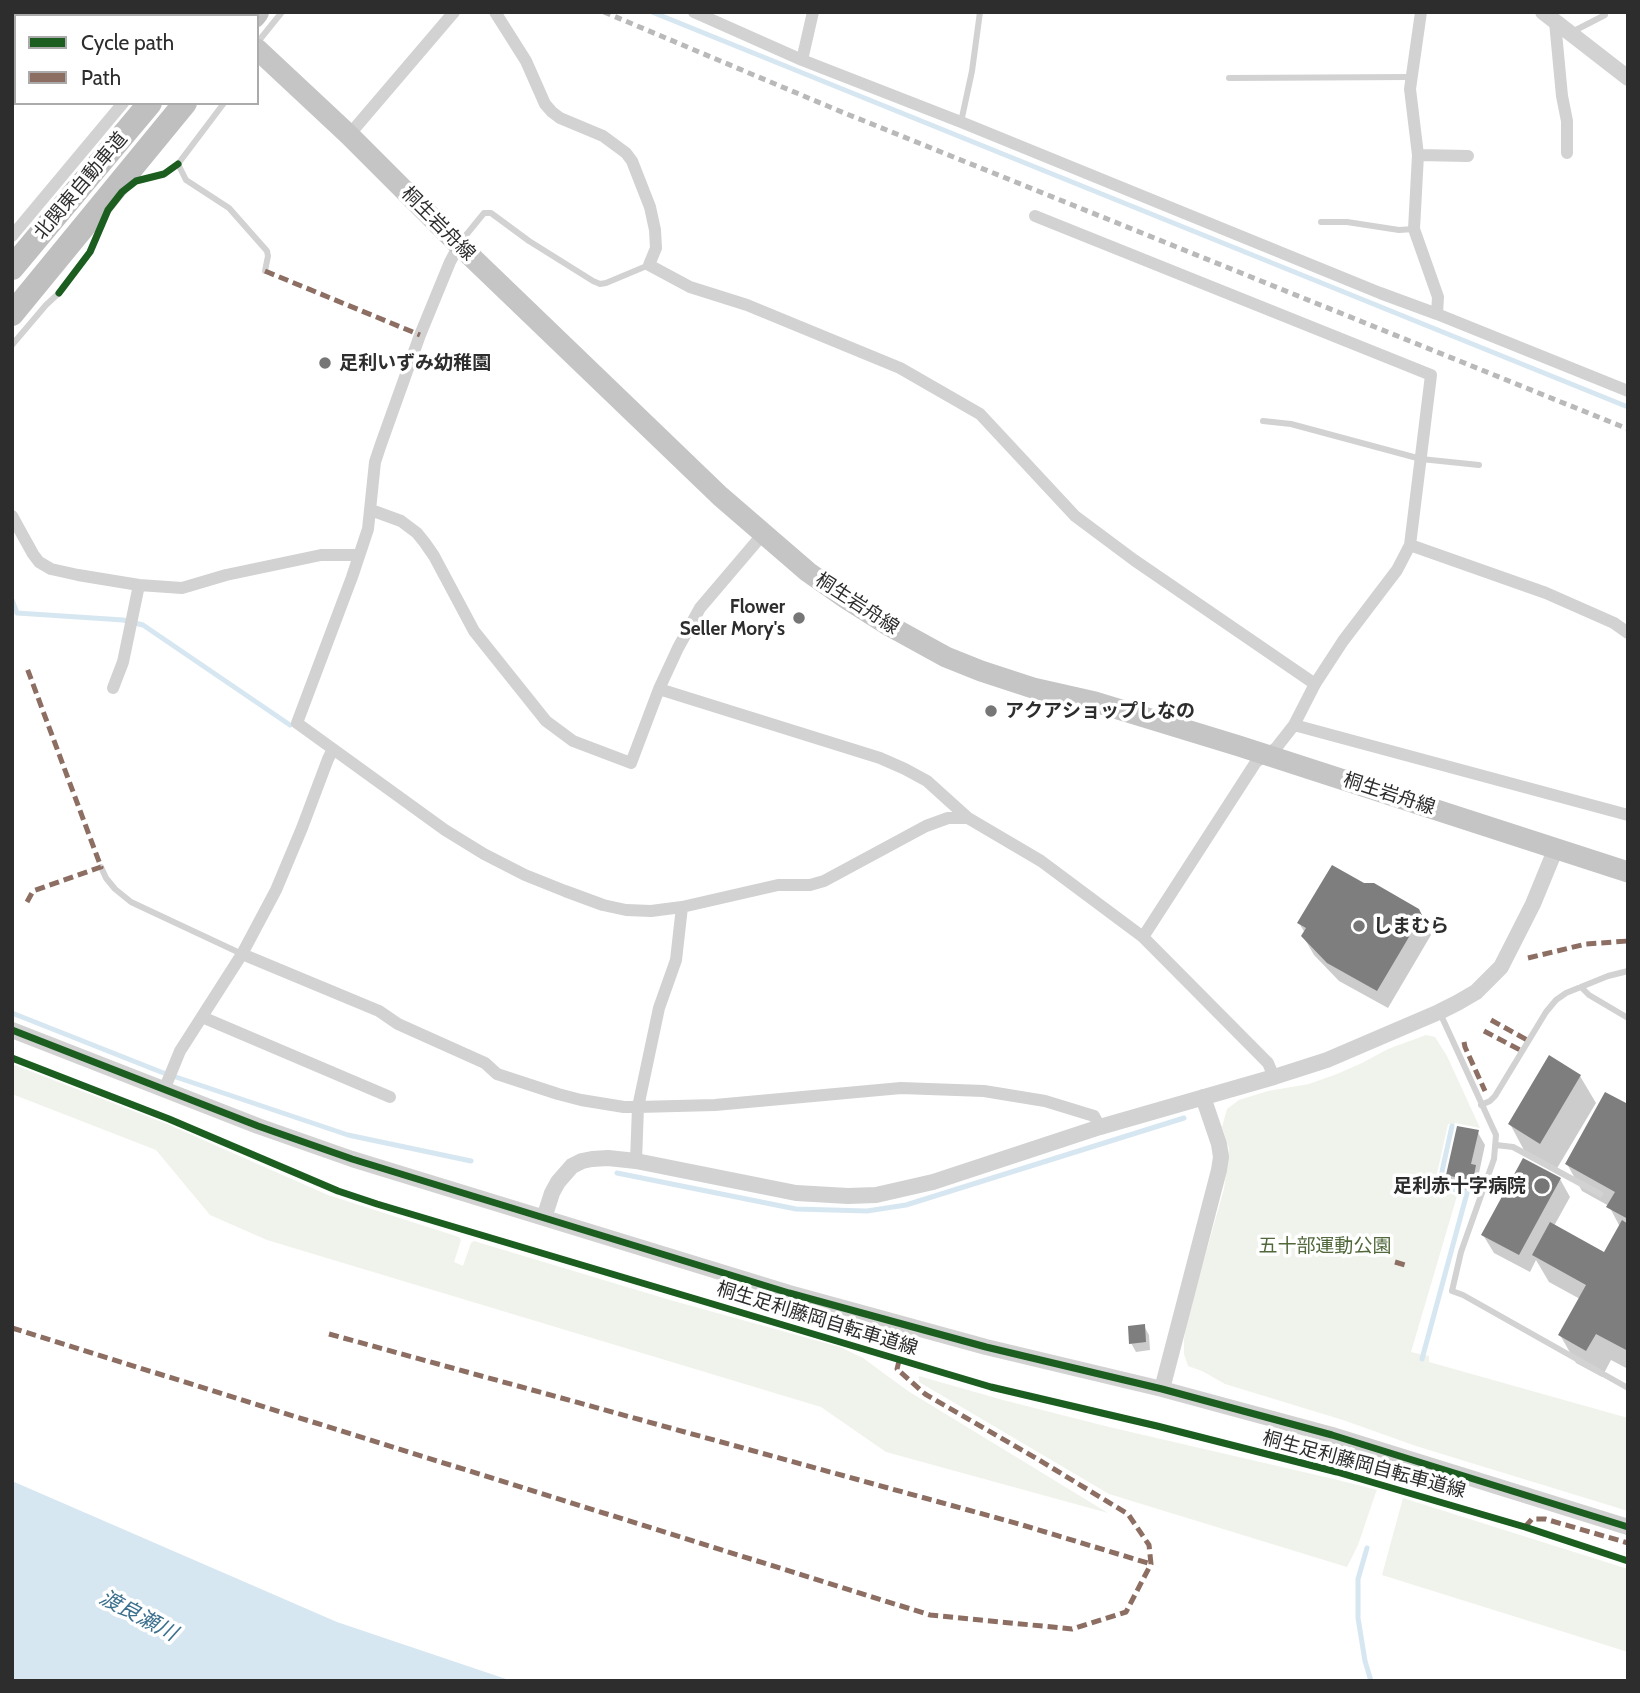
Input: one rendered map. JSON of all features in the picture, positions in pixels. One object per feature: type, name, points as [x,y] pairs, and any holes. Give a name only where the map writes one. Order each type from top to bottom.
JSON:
[{"type":"highway","name":"北関東自動車道","points":[[16,275],[148,105]]},
{"type":"highway","name":"北関東自動車道","points":[[12,314],[183,105]]},
{"type":"main road","name":"桐生岩舟線","points":[[259,52],[349,135],[459,246],[720,496],[808,572],[917,642],[981,671],[1033,688],[1095,702],[1628,872]]},
{"type":"street","points":[[12,13],[20,12]]},
{"type":"street","points":[[349,135],[454,12]]},
{"type":"street","points":[[495,12],[526,61],[545,104],[552,113],[603,136],[626,153],[632,162],[650,207],[655,230],[656,248],[649,265],[690,287],[747,305],[900,368],[980,414],[1076,516],[1315,684]]},
{"type":"street","points":[[694,12],[709,15],[802,60],[1628,391]]},
{"type":"street","points":[[802,60],[813,12]]},
{"type":"street","points":[[1420,12],[1410,77],[1418,155],[1414,229],[1438,298],[1437,314]]},
{"type":"street","points":[[1549,17],[1628,78]]},
{"type":"street","points":[[1549,17],[1567,121],[1567,153]]},
{"type":"street","points":[[12,236],[121,105]]},
{"type":"street","points":[[1418,155],[1468,156]]},
{"type":"street","points":[[1035,216],[1431,375],[1410,545],[1397,570],[1343,641],[1315,684],[1294,725],[1276,748],[1256,762],[1143,937]]},
{"type":"street","points":[[459,246],[420,335],[381,444],[368,529],[297,723],[444,830],[484,854],[525,875],[603,905],[625,910],[651,912],[778,885],[810,885],[824,881],[926,826],[948,818],[968,818]]},
{"type":"street","points":[[371,510],[401,521],[417,533],[434,556],[480,639],[546,721],[573,741],[631,763],[659,689],[699,608],[763,534]]},
{"type":"street","points":[[12,516],[33,554],[39,562],[51,569],[139,585],[182,588],[226,575],[321,555],[359,555]]},
{"type":"street","points":[[1410,545],[1546,593],[1628,633]]},
{"type":"street","points":[[113,688],[123,662],[139,585]]},
{"type":"street","points":[[659,689],[892,763],[927,781],[968,818],[1041,861],[1143,937],[1268,1063],[1274,1077]]},
{"type":"street","points":[[1294,725],[1628,815]]},
{"type":"street","points":[[164,1090],[180,1051],[242,954],[276,890],[333,749]]},
{"type":"street","points":[[544,1218],[558,1182],[572,1166],[582,1161],[608,1158],[636,1161],[796,1193],[876,1195],[933,1182],[1100,1127],[1327,1060],[1439,1012],[1476,992],[1501,967],[1533,905],[1556,849]]},
{"type":"street","points":[[636,1161],[638,1107],[659,1008],[676,960],[682,907]]},
{"type":"street","points":[[242,954],[379,1011],[398,1024],[485,1063],[497,1074],[581,1100],[638,1107],[715,1105],[901,1088],[984,1091],[1045,1101],[1094,1116],[1100,1127]]},
{"type":"street","points":[[202,1017],[390,1097]]},
{"type":"street","points":[[12,1030],[258,1126],[352,1159],[815,1300],[986,1347],[1162,1389],[1332,1435],[1628,1527]]},
{"type":"street","points":[[1162,1389],[1219,1170],[1219,1144],[1203,1097]]},
{"type":"lane","points":[[259,49],[282,12]]},
{"type":"lane","points":[[961,122],[972,71],[980,12]]},
{"type":"lane","points":[[1569,33],[1605,15],[1605,12]]},
{"type":"lane","points":[[1229,78],[1410,77]]},
{"type":"lane","points":[[222,105],[177,164],[186,180],[229,208],[267,251],[265,271]]},
{"type":"lane","points":[[459,246],[484,213],[491,214],[529,242],[600,284],[606,284],[649,265]]},
{"type":"lane","points":[[1321,222],[1347,222],[1399,230],[1414,229]]},
{"type":"lane","points":[[16,275],[46,305]]},
{"type":"lane","points":[[12,345],[59,293]]},
{"type":"lane","points":[[1263,421],[1291,425],[1421,459],[1479,465]]},
{"type":"lane","points":[[101,867],[115,889],[131,902],[242,954]]},
{"type":"lane","points":[[1481,1105],[1494,1096],[1556,1000],[1566,993],[1608,976],[1628,971]]},
{"type":"lane","points":[[1581,987],[1628,1018]]},
{"type":"lane","points":[[1439,1012],[1496,1135],[1494,1159],[1461,1252],[1452,1291],[1628,1388]]},
{"type":"lane","points":[[1496,1145],[1513,1147],[1600,1194]]},
{"type":"green space","name":"五十部運動公園","points":[[1426,1035],[1435,1037],[1447,1056],[1480,1128],[1448,1124],[1434,1187],[1457,1196],[1411,1352],[1429,1356],[1429,1362],[1628,1418],[1628,1511],[1225,1384],[1188,1366],[1184,1354],[1186,1323],[1224,1189],[1229,1148],[1222,1127],[1227,1109],[1239,1100],[1268,1091],[1309,1084],[1337,1074],[1388,1049]]},
{"type":"green space","points":[[12,1064],[167,1124],[328,1195],[459,1237],[461,1240],[454,1262],[463,1266],[474,1241],[670,1300],[840,1347],[863,1358],[908,1391],[1108,1513],[886,1452],[821,1407],[267,1240],[210,1215],[156,1150],[12,1094]]},
{"type":"green space","points":[[919,1376],[1109,1427],[1377,1490],[1358,1545],[1347,1567],[1109,1494],[919,1382]]},
{"type":"green space","points":[[1403,1498],[1628,1569],[1628,1652],[1382,1575]]},
{"type":"water","name":"渡良瀬川","points":[[12,1481],[337,1622],[512,1681],[12,1681]]},
{"type":"building","name":"しまむら","points":[[1332,865],[1364,883],[1374,883],[1419,909],[1422,915],[1377,991],[1327,963],[1301,936],[1306,928],[1297,923]]},
{"type":"building","points":[[1549,1055],[1581,1075],[1540,1144],[1508,1124]]},
{"type":"building","points":[[1605,1092],[1628,1104],[1628,1219],[1606,1207],[1615,1192],[1565,1164]]},
{"type":"building","points":[[1457,1126],[1479,1130],[1471,1164],[1476,1165],[1473,1181],[1446,1175]]},
{"type":"building","points":[[1523,1158],[1561,1178],[1519,1255],[1481,1235]]},
{"type":"building","points":[[1622,1220],[1628,1224],[1628,1351],[1596,1334],[1586,1351],[1558,1335],[1586,1285],[1532,1255],[1550,1222],[1604,1252]]},
{"type":"building","points":[[1145,1324],[1146,1342],[1129,1344],[1128,1326]]},
{"type":"waterway","points":[[652,12],[1628,407]]},
{"type":"waterway","points":[[12,600],[17,613],[123,620],[143,625],[290,725]]},
{"type":"waterway","points":[[12,1013],[161,1072],[348,1135],[471,1161]]},
{"type":"waterway","points":[[617,1173],[796,1209],[867,1211],[906,1205],[1184,1118]]},
{"type":"waterway","points":[[1422,1359],[1467,1193],[1439,1185],[1452,1126]]},
{"type":"waterway","points":[[1367,1548],[1358,1579],[1358,1618],[1371,1681]]},
{"type":"railway","points":[[604,12],[837,110],[1628,429]]},
{"type":"marked path","points":[[265,271],[420,335]]},
{"type":"marked path","points":[[27,668],[101,867],[33,891],[27,902]]},
{"type":"marked path","points":[[1528,958],[1586,944],[1628,941]]},
{"type":"marked path","points":[[1491,1020],[1529,1041]]},
{"type":"marked path","points":[[1484,1031],[1522,1051]]},
{"type":"marked path","points":[[1464,1042],[1485,1091]]},
{"type":"marked path","points":[[1395,1262],[1405,1265]]},
{"type":"marked path","points":[[12,1328],[930,1615],[1072,1629],[1126,1612],[1151,1564],[1149,1545],[1128,1514],[925,1394],[897,1369],[899,1361]]},
{"type":"marked path","points":[[329,1334],[1019,1524],[1151,1564]]},
{"type":"marked path","points":[[1525,1527],[1532,1519],[1545,1519],[1628,1543]]},
{"type":"cycle path","points":[[59,293],[90,252],[108,210],[122,192],[136,181],[164,174],[178,164]]},
{"type":"cycle path","name":"桐生足利藤岡自転車道線","points":[[12,1030],[258,1126],[352,1159],[789,1293],[986,1347],[1162,1389],[1332,1435],[1628,1527]]},
{"type":"cycle path","name":"桐生足利藤岡自転車道線","points":[[12,1058],[169,1119],[338,1191],[377,1204],[991,1387],[1337,1472],[1525,1527],[1628,1561]]},
{"type":"place","name":"足利いずみ幼稚園","points":[[325,363]]},
{"type":"place","name":"Flower Seller Mory's","points":[[799,618]]},
{"type":"place","name":"アクアショップしなの","points":[[991,711]]},
{"type":"place","name":"しまむら","points":[[1359,926]]},
{"type":"place","name":"足利赤十字病院","points":[[1542,1186]]}]
